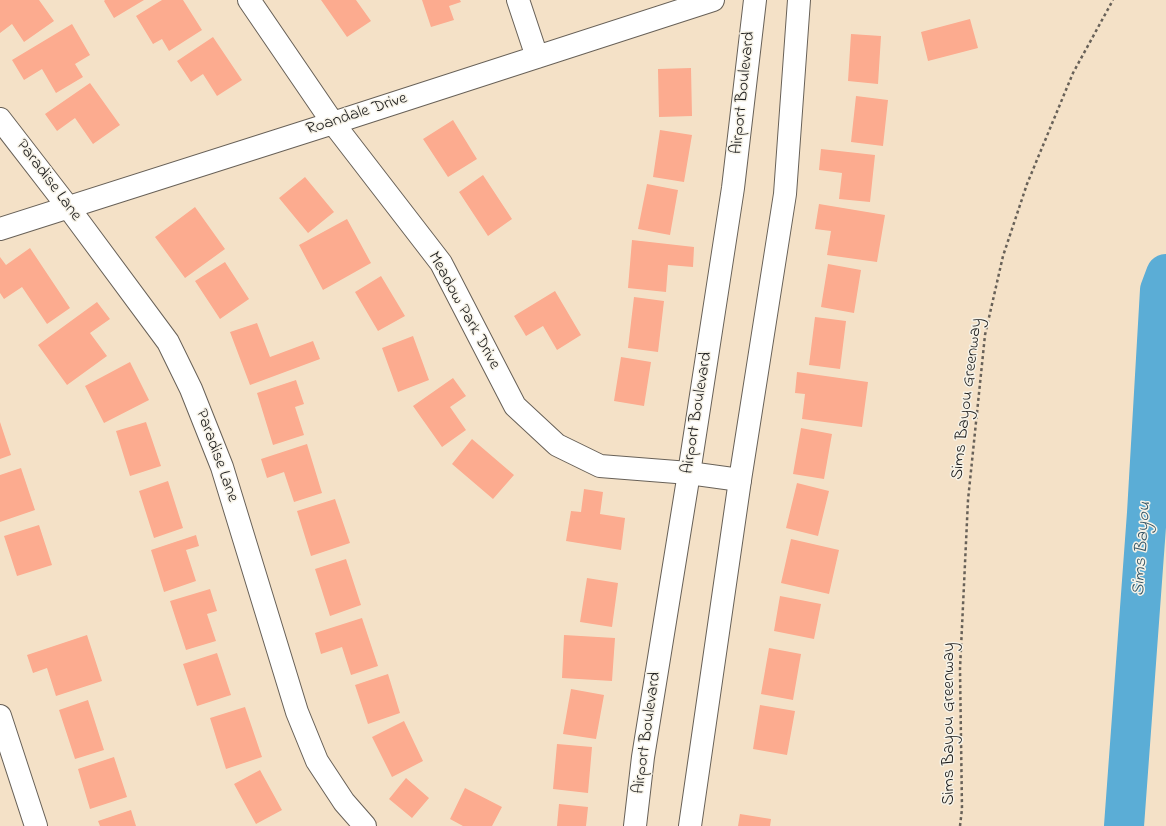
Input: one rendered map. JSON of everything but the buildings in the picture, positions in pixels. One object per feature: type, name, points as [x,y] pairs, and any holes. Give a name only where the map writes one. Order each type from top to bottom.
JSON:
[{"type":"street","name":"Meadow Park Drive","points":[[249,0],[333,123],[440,263],[515,406],[557,445],[600,466],[689,473],[740,480]]},
{"type":"street","points":[[518,0],[537,57]]},
{"type":"street","name":"Roandale Drive","points":[[0,229],[713,0]]},
{"type":"street","name":"Airport Boulevard","points":[[635,826],[642,757],[689,473],[733,188],[755,0]]},
{"type":"street","points":[[690,826],[740,480],[785,194],[799,0]]},
{"type":"street","name":"Paradise Lane","points":[[0,118],[168,342],[191,389],[222,467],[297,712],[317,761],[344,802],[365,826]]},
{"type":"street","points":[[0,716],[36,826]]},
{"type":"path","name":"Sims Bayou Greenway","points":[[960,826],[962,808],[960,669],[968,500],[985,335],[1003,256],[1027,184],[1073,73],[1113,0]]},
{"type":"waterway","name":"Sims Bayou","points":[[1124,826],[1147,513],[1160,290],[1166,274]]}]
